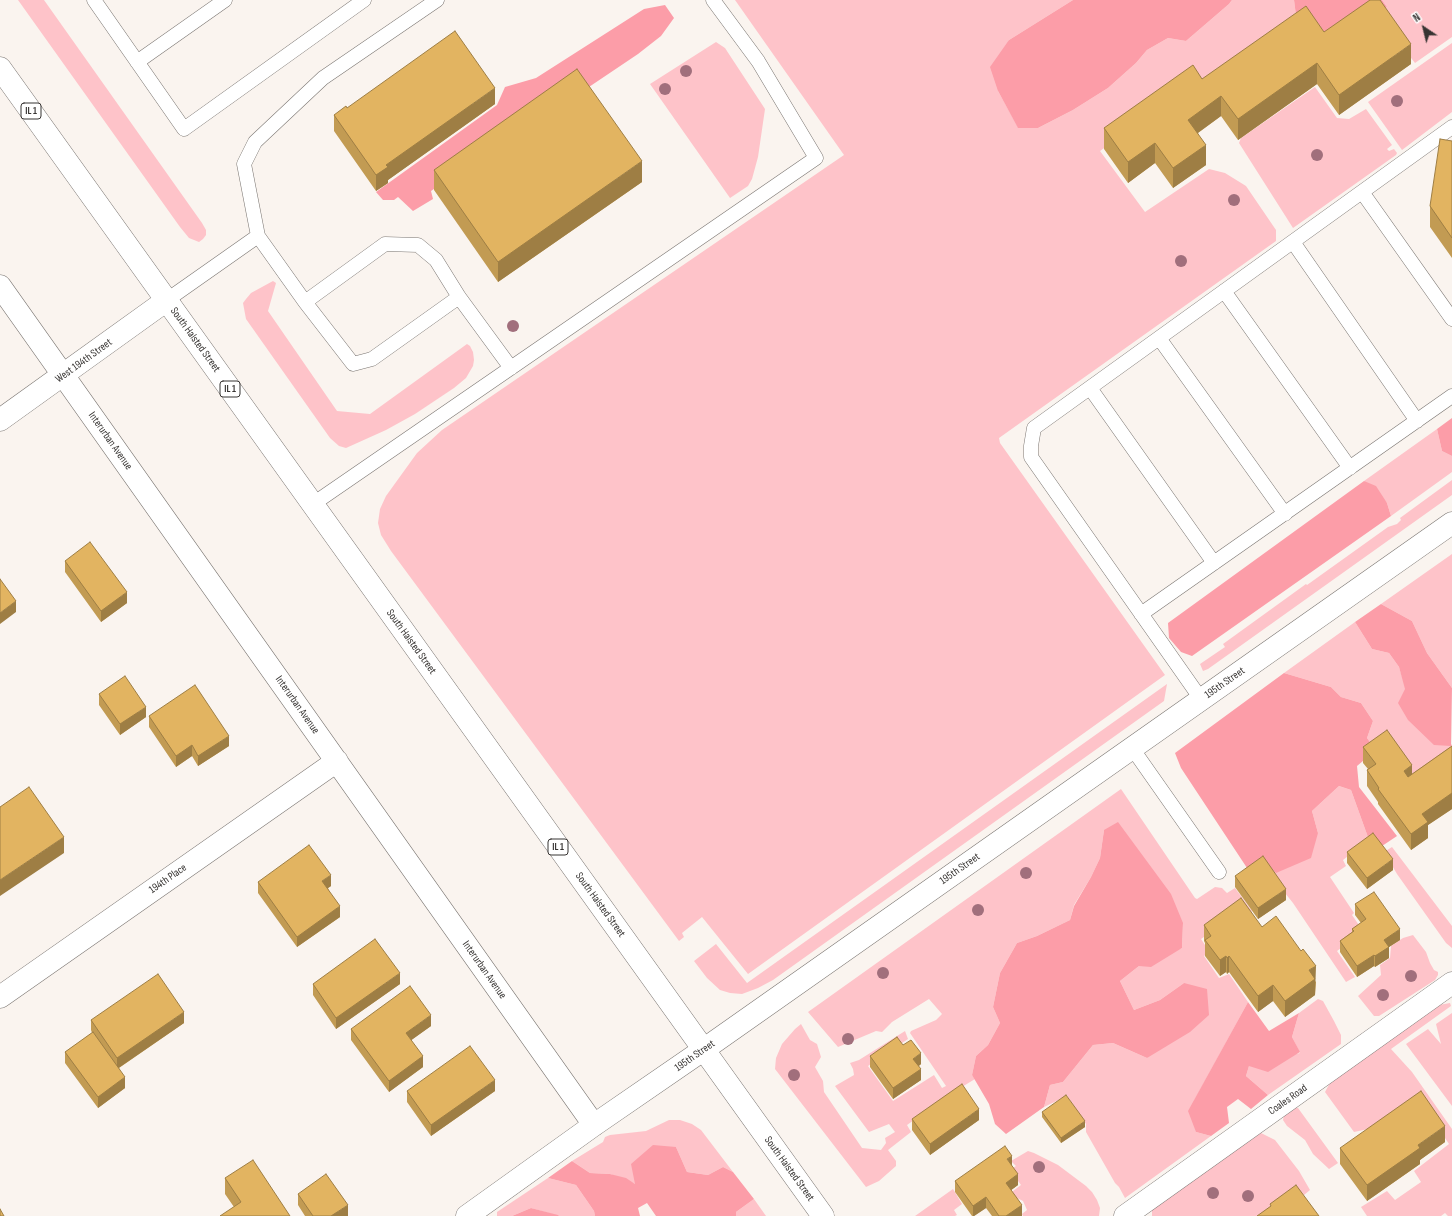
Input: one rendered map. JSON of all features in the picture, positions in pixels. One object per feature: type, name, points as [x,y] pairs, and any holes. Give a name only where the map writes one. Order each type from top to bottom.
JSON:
[{"type":"street","name":"South Halsted Street","points":[[0,68],[823,1216]]},
{"type":"street","name":"Interurban Avenue","points":[[0,286],[594,1125]]},
{"type":"street","name":"West 194th Street","points":[[0,420],[167,300]]},
{"type":"street","name":"195th Street","points":[[468,1216],[594,1125],[704,1050],[1452,523]]},
{"type":"street","name":"194th Place","points":[[0,997],[337,761]]},
{"type":"street","name":"Coales Road","points":[[1125,1216],[1452,983]]},
{"type":"lane","points":[[94,0],[184,129],[364,0]]},
{"type":"lane","points":[[138,62],[225,0]]},
{"type":"lane","points":[[437,0],[323,78],[255,142],[244,164],[258,236],[305,302],[353,364],[372,359],[459,297]]},
{"type":"lane","points":[[313,504],[816,158],[758,62],[713,0]]},
{"type":"lane","points":[[1201,699],[1032,457],[1031,446],[1034,428],[1452,128]]},
{"type":"lane","points":[[1362,192],[1452,319]]},
{"type":"lane","points":[[167,300],[258,236]]},
{"type":"lane","points":[[1293,242],[1417,421]]},
{"type":"lane","points":[[305,302],[385,244],[418,245],[436,260],[459,297],[511,368]]},
{"type":"lane","points":[[1224,291],[1350,468]]},
{"type":"lane","points":[[1159,338],[1284,514]]},
{"type":"lane","points":[[1090,388],[1214,563]]},
{"type":"lane","points":[[1141,614],[1452,396]]},
{"type":"lane","points":[[1132,748],[1219,872]]},
{"type":"shaded area","points":[[18,0],[44,0],[202,223],[206,230],[206,235],[203,239],[199,242],[189,238],[180,227]]},
{"type":"shaded area","points":[[735,0],[1073,0],[1009,40],[998,91],[1018,127],[1038,128],[1073,110],[1108,88],[1136,63],[1147,50],[1168,38],[1186,41],[1232,0],[1294,0],[1298,31],[1193,84],[1100,151],[1145,212],[1209,169],[1225,173],[1246,186],[1276,230],[1276,241],[999,438],[1000,443],[1165,675],[748,974],[702,917],[682,933],[684,937],[679,941],[391,551],[381,535],[378,523],[380,509],[386,496],[417,453],[442,430],[844,155]]},
{"type":"shaded area","points":[[1073,0],[1232,0],[1186,41],[1168,38],[1147,50],[1136,63],[1108,88],[1073,110],[1038,128],[1018,128],[998,91],[990,67],[1009,40]]},
{"type":"shaded area","points":[[1294,0],[1382,0],[1387,7],[1325,50],[1298,31]]},
{"type":"shaded area","points":[[1382,0],[1452,0],[1452,37],[1415,63],[1377,14],[1387,7]]},
{"type":"shaded area","points":[[665,5],[674,18],[661,36],[638,54],[583,91],[578,89],[431,191],[433,199],[413,211],[398,197],[394,200],[383,200],[376,192],[497,105],[505,87],[536,78],[644,9]]},
{"type":"shaded area","points":[[716,42],[725,48],[765,109],[758,157],[752,179],[748,186],[730,198],[650,84]]},
{"type":"shaded area","points":[[1452,43],[1452,112],[1402,150],[1368,102]]},
{"type":"shaded area","points":[[1315,87],[1337,118],[1349,119],[1366,109],[1392,145],[1387,149],[1389,151],[1394,149],[1397,153],[1293,228],[1239,143],[1241,138]]},
{"type":"shaded area","points":[[273,281],[276,283],[268,311],[337,411],[370,414],[467,344],[473,352],[473,366],[466,378],[454,388],[415,414],[386,430],[346,448],[339,446],[330,438],[246,319],[243,303],[251,293]]},
{"type":"shaded area","points":[[1452,418],[1452,456],[1442,451],[1437,429]]},
{"type":"shaded area","points":[[1437,429],[1442,451],[1452,456],[1452,472],[1391,516],[1387,503],[1364,481]]},
{"type":"shaded area","points":[[1452,480],[1452,495],[1208,669],[1203,671],[1200,664],[1225,647],[1223,644],[1388,527],[1397,524],[1401,520],[1400,518]]},
{"type":"shaded area","points":[[1364,481],[1376,486],[1387,503],[1391,516],[1192,656],[1181,652],[1169,638],[1168,623]]},
{"type":"shaded area","points":[[1452,554],[1452,688],[1427,653],[1412,621],[1381,604]]},
{"type":"shaded area","points":[[1381,604],[1412,621],[1427,653],[1452,688],[1451,746],[1434,745],[1408,720],[1398,703],[1405,689],[1399,667],[1389,653],[1372,649],[1355,622]]},
{"type":"shaded area","points":[[1355,622],[1372,649],[1389,653],[1399,667],[1406,689],[1452,745],[1452,757],[1413,778],[1376,750],[1367,738],[1373,721],[1361,703],[1341,697],[1331,687],[1284,673]]},
{"type":"shaded area","points":[[1284,673],[1331,687],[1341,697],[1361,703],[1373,721],[1367,738],[1376,750],[1357,766],[1359,787],[1397,836],[1382,846],[1369,840],[1351,790],[1339,786],[1312,811],[1318,833],[1311,858],[1276,873],[1269,866],[1251,874],[1181,768],[1175,753]]},
{"type":"shaded area","points":[[1167,684],[1164,701],[773,980],[742,994],[730,993],[720,990],[707,978],[694,961],[716,944],[747,983]]},
{"type":"shaded area","points":[[1339,786],[1351,790],[1369,840],[1343,860],[1346,866],[1330,877],[1354,913],[1352,915],[1363,931],[1337,951],[1355,977],[1346,982],[1293,903],[1265,868],[1318,833],[1312,811]]},
{"type":"shaded area","points":[[1121,789],[1195,898],[1197,899],[1215,887],[1222,888],[1227,893],[1235,888],[1252,911],[1248,915],[1244,910],[1201,939],[1209,951],[1204,956],[1219,978],[1229,974],[1248,1002],[1194,1101],[1196,1132],[1211,1136],[1125,1198],[1086,1132],[1086,1124],[1067,1096],[1044,1107],[1050,1085],[1063,1082],[1093,1045],[1113,1043],[1147,1058],[1184,983],[1160,1000],[1134,1010],[1120,981],[1139,966],[1182,948],[1183,924],[1104,830],[1100,858],[1091,877],[1074,905],[1070,920],[1037,936],[1017,943],[1000,973],[993,1007],[1000,1023],[988,1045],[976,1056],[972,1075],[975,1079],[952,1093],[907,1125],[911,1132],[888,1150],[896,1161],[896,1166],[879,1181],[866,1187],[775,1069],[776,1058],[782,1044],[801,1024],[810,1040],[817,1044],[821,1057],[815,1067],[823,1081],[824,1092],[862,1148],[881,1150],[886,1143],[885,1138],[895,1132],[889,1124],[869,1132],[835,1086],[854,1075],[850,1063],[859,1060],[905,1031],[908,1039],[868,1066],[893,1101],[934,1075],[942,1088],[946,1086],[910,1033],[911,1031],[936,1020],[942,1014],[929,999],[892,1022],[882,1032],[876,1031],[838,1047],[808,1012]]},
{"type":"shaded area","points":[[1118,822],[1171,894],[1183,923],[1182,948],[1151,967],[1139,966],[1120,981],[1134,1010],[1160,1000],[1184,983],[1207,989],[1209,1015],[1190,1032],[1147,1058],[1113,1043],[1093,1045],[1063,1082],[1050,1085],[1044,1107],[1006,1134],[995,1124],[989,1104],[972,1075],[976,1056],[988,1045],[1000,1023],[993,1007],[1000,973],[1017,943],[1037,936],[1070,920],[1074,906],[1100,858],[1104,830]]},
{"type":"shaded area","points":[[1392,847],[1452,926],[1452,948],[1446,943],[1397,874],[1384,852]]},
{"type":"shaded area","points":[[1413,935],[1426,952],[1430,963],[1434,970],[1438,972],[1438,975],[1435,980],[1379,1016],[1374,1016],[1358,996],[1381,975],[1380,965],[1390,958],[1391,946],[1403,938]]},
{"type":"shaded area","points":[[1318,999],[1323,1001],[1334,1021],[1341,1035],[1341,1044],[1268,1095],[1246,1076],[1249,1066],[1300,1053],[1292,1037],[1299,1013]]},
{"type":"shaded area","points":[[1248,1002],[1269,1031],[1299,1013],[1292,1037],[1300,1052],[1268,1072],[1249,1066],[1246,1076],[1268,1095],[1251,1109],[1238,1099],[1227,1107],[1229,1123],[1211,1136],[1196,1132],[1188,1111]]},
{"type":"shaded area","points":[[1450,1003],[1451,1006],[1391,1049],[1412,1072],[1452,1129],[1452,1216],[1448,1216],[1445,1213],[1441,1216],[1367,1216],[1361,1207],[1387,1191],[1395,1200],[1421,1182],[1414,1171],[1449,1144],[1421,1102],[1373,1128],[1354,1132],[1325,1092],[1332,1079],[1439,1005]]},
{"type":"shaded area","points":[[1452,1013],[1452,1106],[1406,1044],[1428,1029],[1441,1044],[1436,1024]]},
{"type":"shaded area","points":[[1293,1107],[1298,1108],[1338,1163],[1329,1169],[1313,1154],[1305,1140],[1287,1126],[1283,1120],[1284,1114]]},
{"type":"shaded area","points":[[669,1120],[680,1120],[692,1124],[701,1130],[733,1172],[723,1167],[708,1175],[687,1172],[676,1147],[635,1184],[610,1174],[590,1173],[572,1161],[603,1142],[605,1137],[610,1135],[646,1131]]},
{"type":"shaded area","points":[[1261,1133],[1275,1140],[1299,1171],[1310,1190],[1304,1195],[1296,1194],[1267,1216],[1152,1216],[1152,1208]]},
{"type":"shaded area","points":[[653,1145],[676,1147],[687,1172],[708,1175],[723,1167],[733,1172],[754,1199],[736,1212],[736,1216],[656,1216],[647,1203],[638,1208],[640,1216],[595,1216],[594,1211],[576,1185],[548,1178],[572,1161],[590,1173],[610,1174],[626,1178],[635,1184],[631,1164]]},
{"type":"shaded area","points":[[1028,1151],[1058,1165],[1086,1186],[1097,1200],[1100,1208],[1099,1216],[1023,1216],[1022,1214],[1027,1210],[1023,1201],[1009,1194],[1021,1185],[1010,1170],[1016,1166],[1011,1161]]},
{"type":"shaded area","points":[[548,1178],[576,1185],[594,1211],[595,1216],[559,1216],[531,1208],[512,1216],[497,1216],[497,1212]]},
{"type":"shaded area","points":[[953,1189],[962,1204],[954,1210],[957,1215],[915,1216]]},
{"type":"shaded area","points":[[754,1199],[766,1216],[736,1216],[736,1212]]},
{"type":"shaded area","points":[[531,1208],[558,1215],[559,1216],[512,1216]]},
{"type":"building","points":[[1370,0],[1380,0],[1411,44],[1339,95],[1317,63],[1238,119],[1221,96],[1188,120],[1206,145],[1173,168],[1155,143],[1128,162],[1104,128],[1193,65],[1202,79],[1306,6],[1324,32]]},
{"type":"building","points":[[455,31],[495,88],[386,165],[388,167],[376,175],[334,115],[346,106],[347,108]]},
{"type":"building","points":[[577,69],[642,161],[498,262],[434,170]]},
{"type":"building","points":[[1440,139],[1452,141],[1452,238],[1430,206]]},
{"type":"building","points":[[90,542],[127,592],[101,611],[65,561]]},
{"type":"building","points":[[0,579],[16,601],[0,613]]},
{"type":"building","points":[[125,676],[146,707],[120,724],[99,694]]},
{"type":"building","points":[[195,685],[229,736],[198,756],[192,745],[176,756],[149,716]]},
{"type":"building","points":[[1387,730],[1412,765],[1404,771],[1408,777],[1452,746],[1452,793],[1422,814],[1428,822],[1411,834],[1378,789],[1379,788],[1367,770],[1376,764],[1363,747]]},
{"type":"building","points":[[29,787],[64,837],[0,880],[0,807]]},
{"type":"building","points":[[1373,833],[1393,859],[1367,878],[1347,852]]},
{"type":"building","points":[[309,845],[331,875],[322,881],[340,906],[297,937],[258,882]]},
{"type":"building","points":[[1263,856],[1286,889],[1258,908],[1235,876]]},
{"type":"building","points":[[1374,892],[1400,929],[1384,940],[1389,947],[1357,966],[1340,941],[1354,931],[1352,929],[1366,919],[1355,904]]},
{"type":"building","points":[[1241,898],[1262,927],[1276,916],[1301,951],[1303,949],[1316,966],[1309,970],[1315,979],[1285,1001],[1273,985],[1258,996],[1229,956],[1227,958],[1226,956],[1220,960],[1205,940],[1211,936],[1204,925]]},
{"type":"building","points":[[375,939],[400,973],[336,1018],[313,984]]},
{"type":"building","points":[[158,974],[184,1012],[117,1058],[91,1020]]},
{"type":"building","points":[[410,986],[431,1015],[406,1033],[423,1056],[389,1081],[351,1029]]},
{"type":"building","points":[[93,1032],[125,1077],[98,1097],[65,1052]]},
{"type":"building","points":[[897,1037],[903,1045],[911,1040],[921,1053],[913,1059],[921,1069],[893,1088],[870,1056]]},
{"type":"building","points":[[470,1046],[495,1080],[431,1125],[407,1091]]},
{"type":"building","points":[[962,1084],[979,1109],[930,1144],[912,1119]]},
{"type":"building","points":[[1421,1091],[1445,1126],[1418,1145],[1420,1148],[1367,1185],[1340,1148]]},
{"type":"building","points":[[1066,1095],[1085,1121],[1061,1138],[1042,1112]]},
{"type":"building","points":[[1005,1146],[1012,1156],[1007,1159],[1018,1174],[1006,1183],[1022,1205],[1006,1216],[999,1216],[986,1197],[973,1206],[955,1181]]},
{"type":"building","points":[[253,1160],[290,1216],[220,1216],[241,1202],[225,1178]]},
{"type":"building","points":[[326,1174],[348,1205],[331,1216],[313,1216],[298,1194]]},
{"type":"building","points":[[1296,1185],[1319,1216],[1257,1216],[1271,1206],[1270,1204]]},
{"type":"building","points":[[0,1209],[4,1216],[0,1216]]}]
